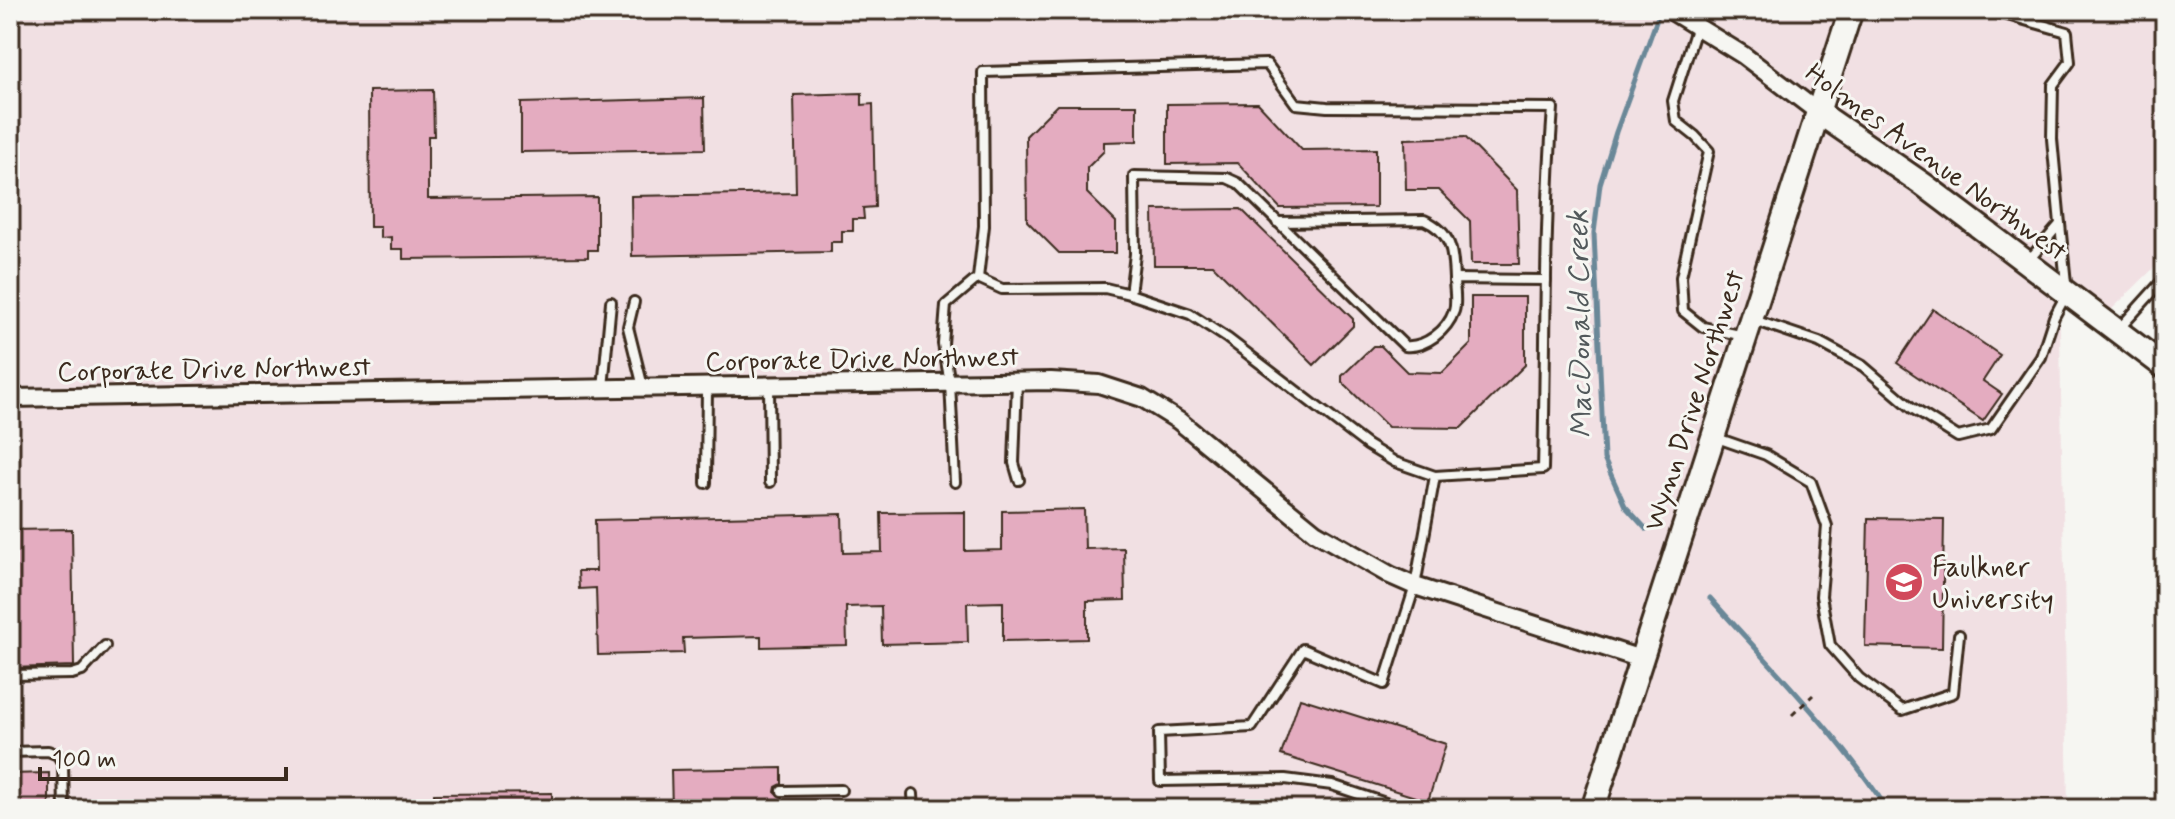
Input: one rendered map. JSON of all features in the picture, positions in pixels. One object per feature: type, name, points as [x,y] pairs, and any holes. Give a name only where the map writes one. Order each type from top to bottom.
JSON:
[{"type":"street","name":"Holmes Avenue Northwest","points":[[1670,10],[1743,55],[1818,112],[1924,185],[2165,367]]},
{"type":"street","name":"Wynn Drive Northwest","points":[[1593,809],[1851,10]]},
{"type":"street","name":"Corporate Drive Northwest","points":[[10,398],[1017,381],[1099,384],[1142,398],[1179,421],[1315,532],[1364,562],[1415,586],[1641,659]]},
{"type":"lane","points":[[1702,10],[1673,101],[1676,121],[1709,151],[1681,277],[1683,311],[1703,327],[1747,328],[1819,342],[1863,366],[1912,408],[1958,437],[1991,429],[2041,357],[2054,317],[2067,293],[2052,139],[2053,85],[2070,62],[2067,32],[1990,10]]},
{"type":"lane","points":[[955,482],[950,383],[943,344],[946,305],[978,278],[984,226],[983,72],[1267,64],[1296,104],[1327,107],[1553,108],[1546,195],[1543,469],[1435,476],[1395,462],[1367,445],[1227,338],[1190,314],[1105,288],[1002,289],[978,278]]},
{"type":"lane","points":[[1130,294],[1135,254],[1134,176],[1227,178],[1238,183],[1277,222],[1405,346],[1416,347],[1428,342],[1454,311],[1453,249],[1435,225],[1424,220],[1277,222]]},
{"type":"lane","points":[[2027,262],[2060,224]]},
{"type":"lane","points":[[2117,331],[2165,278]]},
{"type":"lane","points":[[1454,279],[1546,280]]},
{"type":"lane","points":[[603,388],[611,302]]},
{"type":"lane","points":[[634,302],[628,327],[643,387]]},
{"type":"lane","points":[[1017,381],[1014,463],[1019,480]]},
{"type":"lane","points":[[706,483],[707,386]]},
{"type":"lane","points":[[769,386],[770,482]]},
{"type":"lane","points":[[1712,436],[1766,455],[1811,482],[1827,526],[1821,596],[1830,645],[1859,678],[1902,710],[1953,693],[1959,635]]},
{"type":"lane","points":[[1403,809],[1332,785],[1285,779],[1160,781],[1159,732],[1252,727],[1303,649],[1384,684],[1415,586],[1435,476]]},
{"type":"lane","points":[[10,675],[72,674],[82,671],[105,646]]},
{"type":"lane","points":[[10,752],[48,751],[58,755],[63,764],[64,809]]},
{"type":"lane","points":[[782,791],[841,790]]},
{"type":"lane","points":[[913,794],[914,809]]},
{"type":"path","points":[[1792,715],[1813,695]]},
{"type":"shaded area","points":[[10,10],[2165,10],[2165,257],[2111,310],[2059,273],[2068,809],[10,809]]},
{"type":"building","points":[[433,90],[434,136],[428,136],[428,199],[597,197],[597,250],[588,250],[588,257],[403,259],[403,249],[391,249],[391,237],[380,238],[380,227],[370,227],[369,91]]},
{"type":"building","points":[[862,93],[862,105],[873,104],[875,207],[863,208],[864,219],[853,219],[853,231],[842,231],[842,242],[831,242],[831,252],[632,256],[631,196],[796,193],[794,95]]},
{"type":"building","points":[[704,98],[705,149],[521,152],[521,103]]},
{"type":"building","points":[[1258,103],[1302,150],[1376,149],[1376,207],[1280,208],[1238,163],[1167,164],[1167,104]]},
{"type":"building","points":[[1057,105],[1137,105],[1137,141],[1104,142],[1104,151],[1087,168],[1087,193],[1116,222],[1116,253],[1059,253],[1027,221],[1026,136]]},
{"type":"building","points":[[1465,137],[1517,190],[1519,264],[1471,264],[1470,221],[1439,190],[1406,190],[1405,139]]},
{"type":"building","points":[[1241,209],[1353,319],[1353,326],[1314,365],[1213,265],[1154,265],[1153,210]]},
{"type":"building","points":[[1471,297],[1525,297],[1525,365],[1461,428],[1388,427],[1342,382],[1342,376],[1373,346],[1381,346],[1407,372],[1442,373],[1471,344]]},
{"type":"building","points":[[1933,309],[2000,355],[1983,381],[2002,394],[1983,421],[1897,363]]},
{"type":"building","points":[[1084,509],[1085,549],[1124,548],[1125,600],[1087,601],[1087,639],[1003,641],[1003,602],[967,603],[968,642],[882,644],[881,606],[846,607],[847,645],[761,647],[761,636],[683,638],[684,653],[598,655],[596,588],[579,589],[578,571],[596,571],[595,520],[842,514],[843,553],[882,552],[881,513],[965,512],[965,551],[1002,550],[1002,511]]},
{"type":"building","points":[[1868,518],[1944,519],[1942,648],[1865,646]]},
{"type":"building","points":[[72,529],[74,666],[10,668],[10,530]]},
{"type":"building","points":[[1300,698],[1446,744],[1428,801],[1281,755]]},
{"type":"building","points":[[782,768],[782,784],[776,787],[775,792],[783,798],[783,809],[672,809],[671,770]]},
{"type":"building","points":[[49,773],[49,809],[10,809],[10,774]]},
{"type":"building","points":[[552,793],[552,809],[434,809],[434,794]]},
{"type":"waterway","name":"MacDonald Creek","points":[[1646,529],[1625,506],[1604,459],[1594,233],[1600,184],[1657,19]]},
{"type":"waterway","name":"MacDonald Creek","points":[[1710,598],[1826,727],[1887,809]]},
{"type":"place","name":"Faulkner University","points":[[1904,582]]}]
